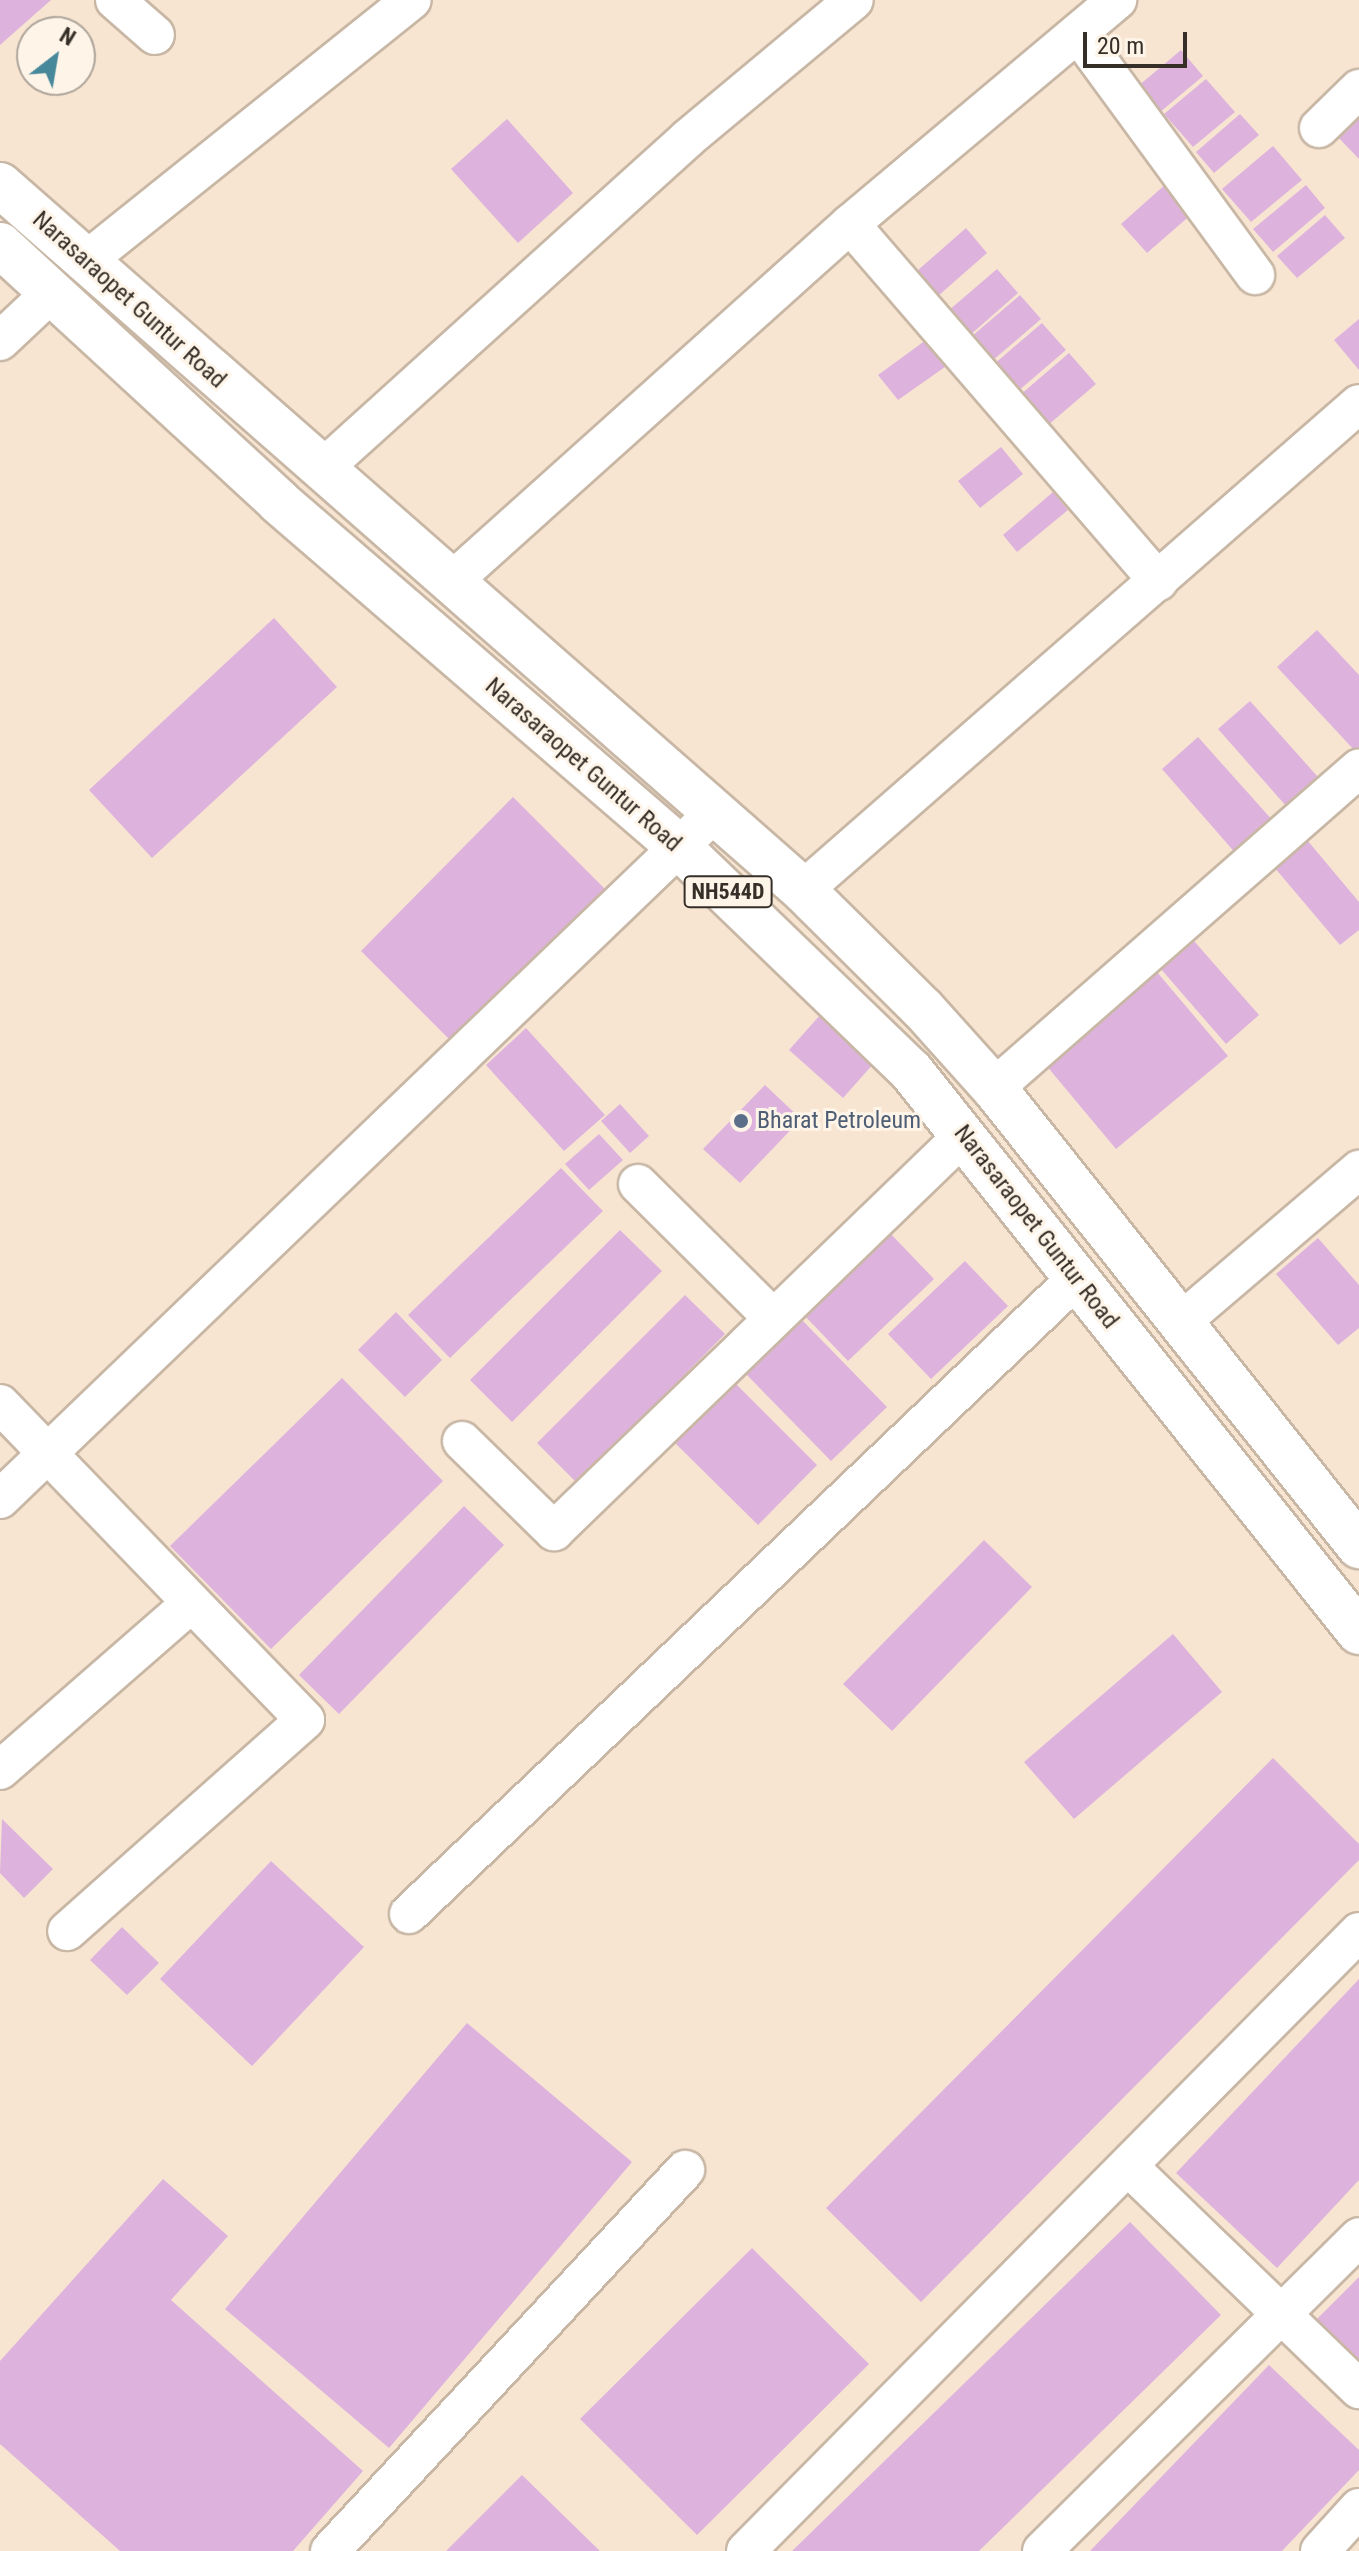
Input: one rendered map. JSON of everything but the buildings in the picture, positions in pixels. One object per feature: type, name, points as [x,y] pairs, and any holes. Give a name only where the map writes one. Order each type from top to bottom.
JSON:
[{"type":"highway","name":"Narasaraopet Guntur Road","points":[[0,185],[803,890],[994,1088],[1359,1546]]},
{"type":"highway","name":"Narasaraopet Guntur Road","points":[[0,245],[279,502],[679,847],[856,1016],[965,1134],[1076,1279],[1359,1632]]},
{"type":"street","points":[[115,0],[155,35]]},
{"type":"street","points":[[87,260],[412,0]]},
{"type":"street","points":[[321,470],[687,139],[854,0]]},
{"type":"street","points":[[450,583],[850,224],[1117,0]]},
{"type":"street","points":[[1078,33],[1255,275]]},
{"type":"street","points":[[1319,128],[1359,89]]},
{"type":"street","points":[[850,224],[1158,581]]},
{"type":"street","points":[[0,341],[51,293]]},
{"type":"street","points":[[803,890],[1359,404]]},
{"type":"street","points":[[994,1088],[1359,768]]},
{"type":"street","points":[[0,1499],[714,813]]},
{"type":"street","points":[[462,1441],[554,1531],[772,1317],[965,1134]]},
{"type":"street","points":[[1182,1321],[1359,1170]]},
{"type":"street","points":[[638,1184],[772,1317]]},
{"type":"street","points":[[409,1914],[1076,1279]]},
{"type":"street","points":[[0,1404],[51,1453],[189,1605],[305,1720],[67,1931]]},
{"type":"street","points":[[0,1770],[189,1605]]},
{"type":"street","points":[[746,2551],[1359,1932]]},
{"type":"street","points":[[1129,2167],[1282,2311],[1359,2389]]},
{"type":"street","points":[[330,2551],[685,2170]]},
{"type":"street","points":[[1042,2551],[1359,2237]]},
{"type":"street","points":[[1320,2551],[1359,2508]]},
{"type":"place","name":"Bharat Petroleum","points":[[741,1121]]}]
